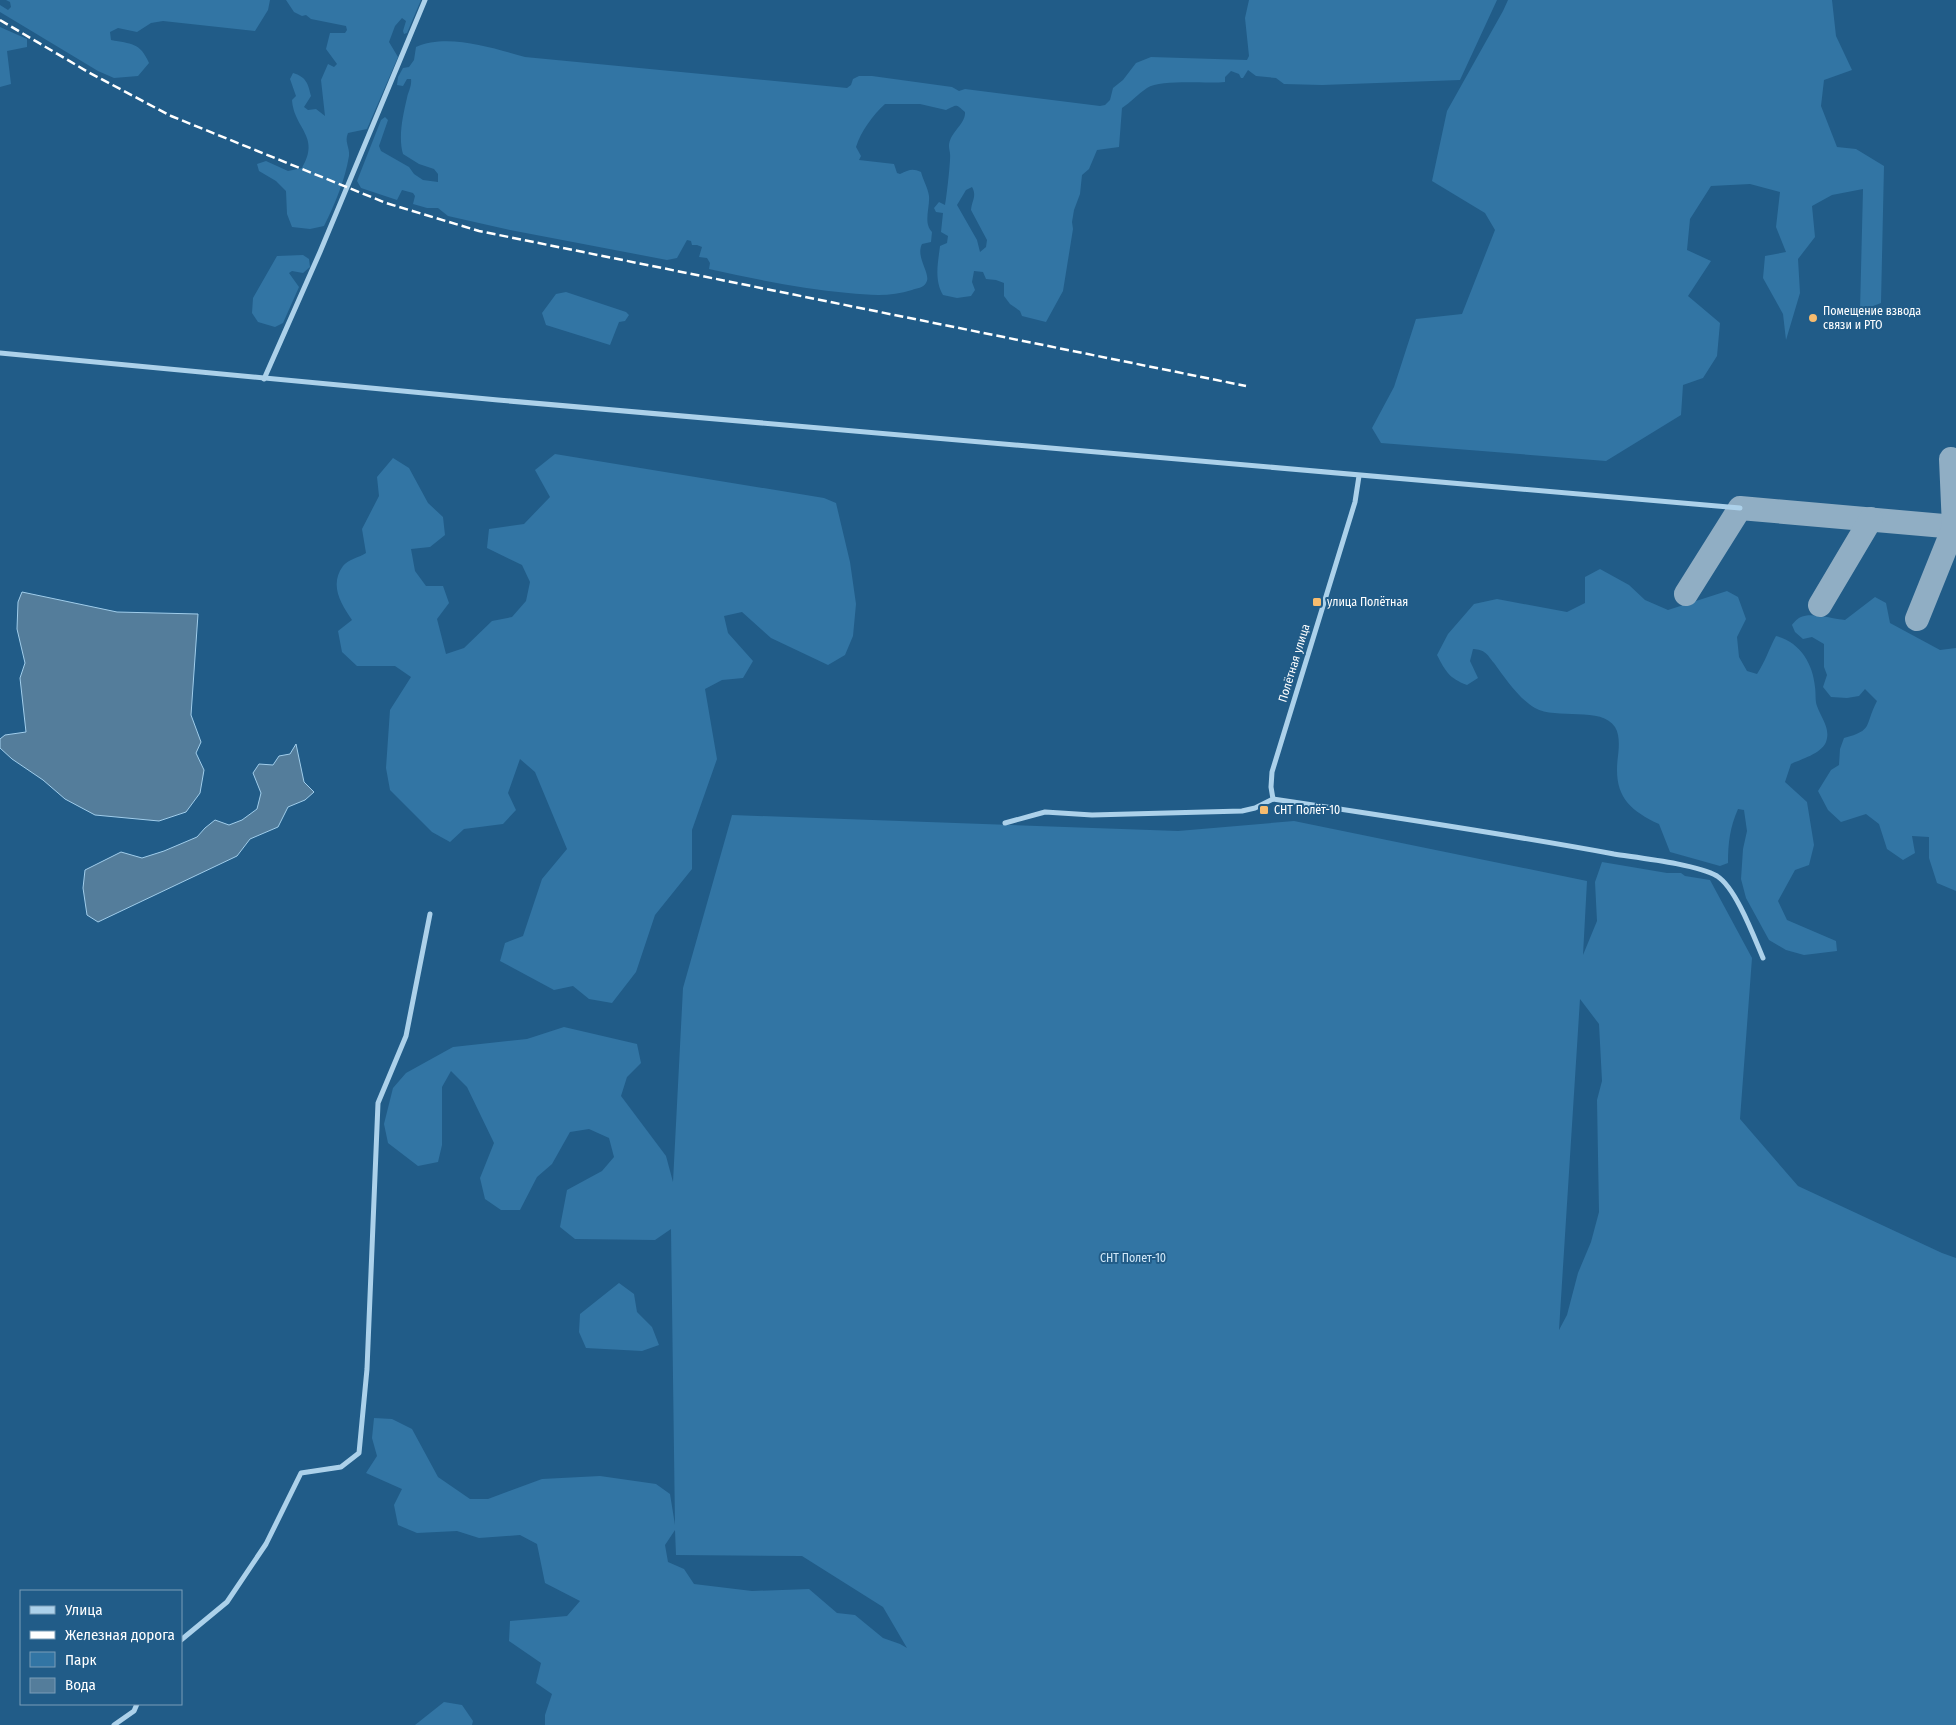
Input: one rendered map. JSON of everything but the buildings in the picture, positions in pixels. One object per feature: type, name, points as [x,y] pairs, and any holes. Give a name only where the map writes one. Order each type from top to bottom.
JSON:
[{"type":"street","points":[[264,380],[320,252],[425,0]]},
{"type":"street","points":[[0,354],[264,380],[1740,508]]},
{"type":"street","name":"Полётная улица","points":[[1273,799],[1271,787],[1272,772],[1355,502],[1358,476]]},
{"type":"street","points":[[1005,823],[1045,812],[1092,815],[1242,811],[1255,808],[1273,799],[1470,828],[1700,869],[1718,877],[1730,888],[1763,958]]},
{"type":"street","points":[[182,1639],[227,1602],[266,1544],[301,1473],[341,1467],[359,1453],[367,1369],[378,1103],[406,1036],[430,914]]},
{"type":"street","points":[[114,1725],[134,1711],[137,1705]]},
{"type":"green space","points":[[6,0],[270,0],[268,10],[255,31],[163,21],[151,23],[137,32],[118,28],[110,32],[111,40],[134,45],[142,51],[149,63],[138,76],[114,78],[98,71],[0,12],[0,5],[8,10],[11,7],[10,2]]},
{"type":"green space","points":[[286,0],[421,0],[407,33],[404,34],[403,31],[406,21],[402,18],[395,26],[389,42],[398,57],[367,129],[348,133],[349,156],[345,174],[336,201],[324,226],[310,229],[292,227],[287,214],[286,191],[276,181],[259,171],[257,164],[266,161],[288,171],[302,168],[309,148],[308,140],[294,110],[292,100],[296,96],[290,79],[293,73],[304,79],[311,96],[304,107],[308,110],[316,109],[325,116],[321,80],[328,64],[334,67],[337,64],[326,49],[330,33],[345,33],[347,30],[346,26],[311,19],[306,15],[302,16],[294,12]]},
{"type":"green space","points":[[1249,0],[1497,0],[1460,80],[1322,85],[1284,84],[1276,78],[1256,76],[1248,70],[1243,78],[1231,71],[1225,77],[1225,82],[1162,84],[1154,85],[1144,90],[1122,108],[1119,147],[1097,150],[1089,169],[1082,175],[1080,194],[1072,222],[1073,229],[1063,291],[1046,322],[1022,316],[1020,311],[1010,304],[1004,296],[1004,283],[986,279],[983,272],[974,271],[972,282],[975,290],[971,296],[957,298],[943,295],[940,289],[937,271],[940,246],[947,243],[948,236],[941,232],[943,213],[936,212],[934,208],[939,202],[945,205],[950,164],[950,141],[965,116],[965,112],[956,106],[946,110],[920,104],[885,104],[868,124],[856,147],[861,156],[859,160],[894,164],[897,173],[900,174],[911,170],[921,172],[928,193],[927,220],[932,232],[931,242],[922,244],[920,249],[927,275],[926,283],[922,287],[896,294],[880,295],[813,289],[709,269],[710,263],[707,258],[699,257],[702,247],[692,245],[691,241],[687,240],[677,258],[667,260],[510,230],[448,216],[438,208],[427,208],[413,204],[415,196],[413,193],[402,190],[397,200],[361,188],[357,181],[381,120],[385,117],[388,120],[379,146],[381,151],[409,167],[414,174],[423,180],[438,182],[438,174],[434,169],[419,164],[403,154],[402,126],[411,79],[407,79],[403,86],[397,85],[398,77],[403,68],[409,67],[414,60],[416,47],[429,43],[442,41],[470,43],[525,57],[847,88],[851,85],[853,79],[859,76],[872,76],[952,87],[959,91],[965,89],[1100,106],[1105,105],[1110,100],[1113,88],[1123,80],[1136,63],[1151,57],[1247,60],[1249,56],[1245,18]],"holes":[[[972,187],[974,196],[971,210],[987,240],[986,247],[980,252],[977,240],[957,205],[966,190]]]},
{"type":"green space","points":[[1508,0],[1832,0],[1836,36],[1852,70],[1824,80],[1821,106],[1837,147],[1856,149],[1884,166],[1881,303],[1860,311],[1863,189],[1832,195],[1812,206],[1815,237],[1798,259],[1800,293],[1786,340],[1783,314],[1763,278],[1765,256],[1786,252],[1776,227],[1780,192],[1750,184],[1711,186],[1690,219],[1687,250],[1711,261],[1688,296],[1720,323],[1717,356],[1703,378],[1683,385],[1681,415],[1606,461],[1381,443],[1372,428],[1394,387],[1416,319],[1462,314],[1495,230],[1485,213],[1432,181],[1447,111]]},
{"type":"green space","points":[[0,27],[27,39],[27,47],[7,51],[11,84],[0,87]]},
{"type":"green space","points":[[303,255],[309,259],[310,267],[303,273],[292,271],[289,273],[299,287],[283,323],[275,327],[258,322],[252,313],[253,298],[277,256]]},
{"type":"green space","points":[[566,292],[626,312],[629,315],[625,321],[619,322],[610,345],[546,325],[542,313],[556,294]]},
{"type":"green space","points":[[555,454],[824,498],[836,503],[850,562],[856,604],[853,636],[845,655],[828,665],[771,638],[742,612],[724,616],[728,633],[753,661],[743,678],[722,680],[705,689],[717,759],[692,830],[692,869],[655,915],[636,972],[612,1003],[589,999],[573,986],[554,990],[500,961],[505,943],[523,936],[542,879],[567,849],[535,772],[520,759],[508,793],[516,810],[503,824],[464,829],[450,842],[432,832],[390,790],[386,768],[390,710],[411,677],[395,666],[357,666],[342,652],[338,631],[352,620],[338,594],[337,580],[339,573],[350,560],[366,553],[362,529],[379,496],[377,477],[393,458],[409,468],[428,503],[443,517],[445,535],[430,547],[411,549],[415,571],[426,586],[443,586],[449,603],[437,619],[446,654],[464,648],[492,621],[512,617],[526,601],[530,582],[522,565],[487,548],[489,529],[524,524],[550,497],[535,470]]},
{"type":"green space","points":[[1600,569],[1629,585],[1645,600],[1668,610],[1727,591],[1738,597],[1746,619],[1737,637],[1739,657],[1747,671],[1757,674],[1776,636],[1792,643],[1804,655],[1814,678],[1816,704],[1826,728],[1827,737],[1820,750],[1791,764],[1785,782],[1807,802],[1814,845],[1809,865],[1795,870],[1778,901],[1787,920],[1836,941],[1837,951],[1804,955],[1786,950],[1769,940],[1746,898],[1741,879],[1743,849],[1747,831],[1744,810],[1738,809],[1733,822],[1729,842],[1728,863],[1720,866],[1670,852],[1659,824],[1631,806],[1620,790],[1617,769],[1619,749],[1617,730],[1609,721],[1590,715],[1555,713],[1535,708],[1518,694],[1488,656],[1480,650],[1473,649],[1470,661],[1478,678],[1467,685],[1452,677],[1443,666],[1437,655],[1448,634],[1474,604],[1497,599],[1567,612],[1585,603],[1585,577]]},
{"type":"green space","points":[[1875,597],[1886,603],[1890,623],[1940,650],[1956,648],[1956,891],[1937,883],[1929,858],[1929,837],[1912,836],[1915,853],[1903,860],[1887,849],[1879,824],[1866,814],[1841,822],[1828,810],[1818,791],[1831,770],[1839,765],[1840,749],[1844,738],[1860,732],[1867,726],[1877,701],[1865,689],[1859,696],[1847,698],[1831,697],[1823,687],[1827,675],[1824,667],[1824,644],[1812,637],[1803,639],[1795,632],[1792,625],[1799,618],[1805,616],[1816,615],[1845,620]]},
{"type":"green space","name":"СНТ Полет-10","points":[[732,815],[1178,831],[1294,821],[1587,881],[1583,955],[1597,921],[1595,882],[1602,862],[1667,873],[1681,873],[1685,876],[1710,880],[1752,958],[1740,1119],[1798,1186],[1956,1258],[1956,1725],[545,1725],[545,1715],[552,1694],[536,1683],[541,1663],[509,1641],[510,1621],[567,1616],[580,1601],[545,1583],[537,1544],[520,1535],[479,1538],[457,1531],[417,1533],[398,1525],[394,1505],[402,1489],[366,1473],[377,1456],[372,1438],[374,1418],[392,1419],[412,1429],[438,1477],[470,1499],[488,1499],[542,1479],[600,1476],[656,1484],[670,1494],[675,1525],[671,1229],[655,1240],[575,1239],[560,1227],[567,1190],[602,1171],[614,1157],[609,1138],[589,1129],[570,1132],[552,1164],[537,1177],[520,1210],[501,1210],[485,1199],[480,1178],[494,1143],[467,1087],[451,1071],[442,1087],[442,1145],[438,1162],[418,1166],[388,1143],[384,1124],[393,1088],[406,1073],[453,1047],[527,1039],[564,1027],[637,1044],[641,1063],[627,1077],[621,1096],[666,1156],[673,1182],[683,988]],"holes":[[[1580,999],[1599,1024],[1602,1081],[1597,1100],[1599,1212],[1591,1242],[1578,1273],[1567,1315],[1559,1330]],[[675,1530],[676,1555],[802,1556],[883,1607],[907,1648],[883,1638],[855,1615],[837,1613],[809,1589],[752,1591],[694,1584],[684,1569],[668,1562],[665,1545]]]},
{"type":"green space","points":[[619,1283],[634,1294],[637,1312],[652,1327],[659,1345],[642,1351],[586,1348],[579,1332],[580,1314]]},
{"type":"green space","points":[[444,1702],[462,1705],[473,1721],[472,1725],[415,1725]]},
{"type":"water","points":[[22,592],[117,612],[198,614],[191,715],[201,742],[196,753],[204,770],[200,793],[186,812],[159,821],[95,815],[65,799],[0,748],[0,739],[5,735],[26,732],[20,678],[25,663],[17,629],[18,602]]},
{"type":"water","points":[[296,744],[304,782],[314,792],[305,800],[288,807],[278,827],[250,839],[237,856],[98,922],[87,915],[83,888],[85,870],[121,852],[142,858],[164,851],[197,837],[215,820],[229,825],[242,820],[257,809],[261,793],[253,773],[259,764],[273,765],[279,756],[290,754]]},
{"type":"taxiway","points":[[1917,619],[1954,527],[1951,459]]},
{"type":"taxiway","points":[[1686,594],[1740,508],[1956,527]]},
{"type":"taxiway","points":[[1820,605],[1871,519]]},
{"type":"railway","points":[[0,20],[88,72],[171,116],[386,203],[479,231],[1246,386]]},
{"type":"place","name":"Помещение взвода связи и РТО","points":[[1813,318]]},
{"type":"place","name":"улица Полётная","points":[[1317,602]]},
{"type":"place","name":"СНТ Полёт-10","points":[[1264,810]]}]
